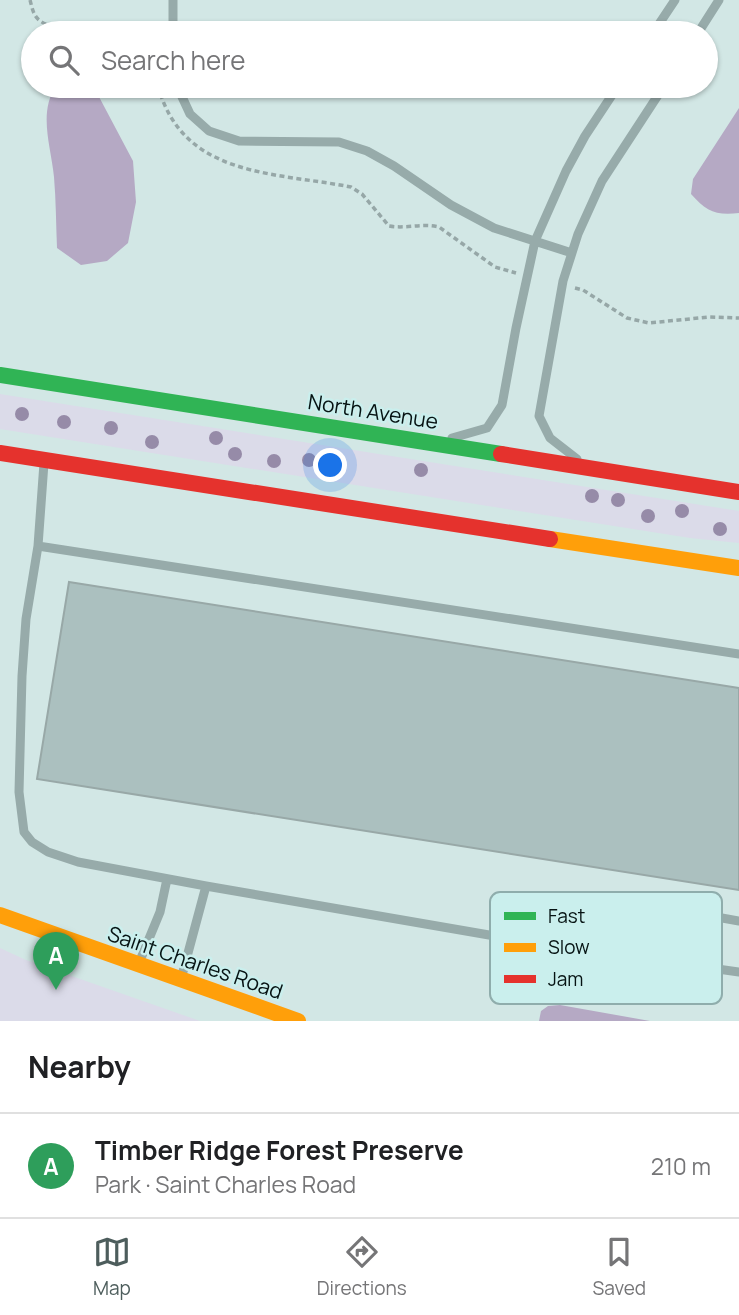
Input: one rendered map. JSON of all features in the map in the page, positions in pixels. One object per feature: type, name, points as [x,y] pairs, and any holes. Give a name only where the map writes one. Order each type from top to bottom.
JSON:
[{"type":"main road","name":"North Avenue","points":[[0,375],[739,492]]},
{"type":"main road","points":[[0,453],[739,568]]},
{"type":"main road","name":"Saint Charles Road","points":[[0,915],[298,1021]]},
{"type":"lane","points":[[173,0],[173,21]]},
{"type":"lane","points":[[661,21],[675,0]]},
{"type":"lane","points":[[706,21],[719,0]]},
{"type":"lane","points":[[183,98],[190,114],[209,131],[239,141],[339,142],[367,151],[394,166],[450,205],[494,228],[572,253]]},
{"type":"lane","points":[[433,443],[487,428],[502,405],[535,241],[566,171],[610,98]]},
{"type":"lane","points":[[590,468],[550,438],[539,416],[562,284],[578,234],[602,181],[656,98]]},
{"type":"lane","points":[[44,460],[38,546],[26,619],[22,676],[19,792],[24,832],[32,842],[48,852],[78,862],[206,887],[490,935]]},
{"type":"lane","points":[[38,546],[739,654]]},
{"type":"lane","points":[[138,965],[160,912],[167,879]]},
{"type":"lane","points":[[181,981],[206,887]]},
{"type":"path","points":[[30,0],[35,15],[42,21]]},
{"type":"path","points":[[163,98],[171,120],[195,146],[210,155],[253,170],[351,187],[362,194],[389,226],[439,227],[495,267],[527,276]]},
{"type":"path","points":[[562,284],[583,290],[615,312],[638,321],[663,323],[709,317],[739,318]]},
{"type":"shaded area","points":[[50,98],[100,98],[133,161],[136,202],[128,243],[107,261],[81,265],[57,248],[48,107]]},
{"type":"shaded area","points":[[739,108],[739,213],[718,213],[702,205],[691,194],[693,179]]},
{"type":"shaded area","points":[[0,394],[739,511],[739,543],[690,538],[0,429]]},
{"type":"shaded area","points":[[0,948],[26,960],[200,1021],[0,1021]]},
{"type":"shaded area","points":[[560,1005],[650,1021],[539,1021],[541,1011],[548,1006]]},
{"type":"building","points":[[69,582],[739,688],[739,890],[37,779]]},
{"type":"traffic: fast","points":[[0,375],[501,454]]},
{"type":"traffic: slow","points":[[550,539],[739,568]]},
{"type":"traffic: slow","points":[[0,915],[298,1021]]},
{"type":"traffic: jam","points":[[0,453],[550,539]]},
{"type":"traffic: jam","points":[[501,454],[739,492]]},
{"type":"place","name":"Timber Ridge Forest Preserve","points":[[56,990]]}]
